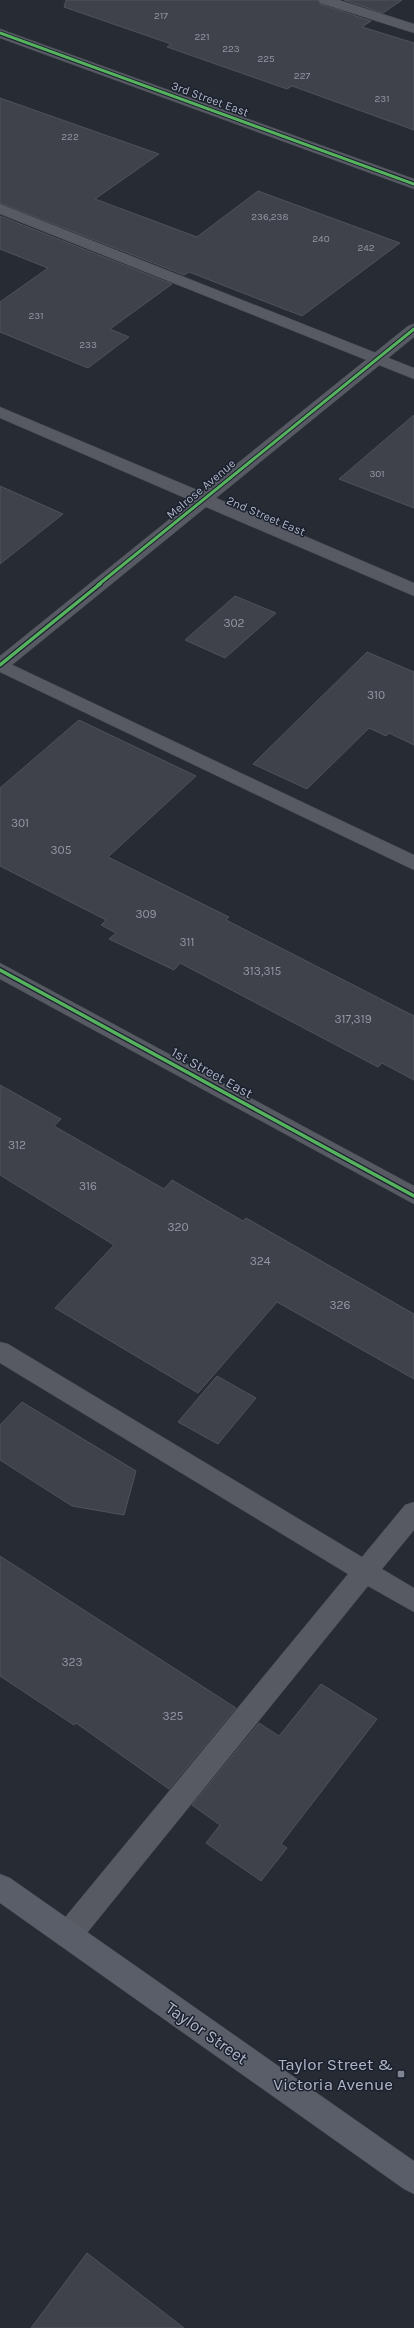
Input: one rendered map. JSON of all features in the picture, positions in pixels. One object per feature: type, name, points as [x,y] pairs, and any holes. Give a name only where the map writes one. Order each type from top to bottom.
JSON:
[{"type":"main road","name":"Taylor Street","points":[[0,1887],[414,2179]]},
{"type":"street","points":[[325,0],[414,29]]},
{"type":"street","name":"3rd Street East","points":[[0,33],[414,184]]},
{"type":"street","points":[[0,209],[414,374]]},
{"type":"street","name":"Melrose Avenue","points":[[0,665],[378,360],[414,329]]},
{"type":"street","name":"2nd Street East","points":[[0,412],[414,590]]},
{"type":"street","points":[[0,665],[414,863]]},
{"type":"street","name":"1st Street East","points":[[0,970],[414,1196]]},
{"type":"street","points":[[0,1351],[414,1601]]},
{"type":"street","points":[[68,1935],[414,1512]]},
{"type":"building","points":[[66,0],[317,0],[320,4],[371,21],[362,27],[414,43],[414,130],[292,86],[287,89],[167,47],[171,44],[64,7]]},
{"type":"building","points":[[344,0],[402,0],[383,13]]},
{"type":"building","points":[[0,98],[159,154],[95,199],[197,237],[258,191],[400,243],[302,316],[189,272],[184,275],[0,203]]},
{"type":"building","points":[[0,216],[172,284],[110,329],[129,337],[88,368],[0,332],[0,302],[48,268],[0,249]]},
{"type":"building","points":[[414,415],[414,508],[339,479]]},
{"type":"building","points":[[0,486],[63,514],[0,564]]},
{"type":"building","points":[[235,596],[276,613],[225,658],[185,640]]},
{"type":"building","points":[[367,652],[414,672],[414,745],[389,733],[386,736],[369,728],[307,789],[253,764]]},
{"type":"building","points":[[79,720],[196,776],[108,857],[229,917],[226,920],[414,1016],[414,1080],[382,1063],[378,1067],[180,963],[174,970],[109,939],[116,933],[101,925],[106,920],[0,866],[0,788]]},
{"type":"building","points":[[0,1085],[61,1119],[54,1126],[164,1189],[172,1180],[243,1221],[246,1218],[414,1314],[414,1379],[277,1302],[198,1393],[55,1308],[114,1245],[0,1175]]},
{"type":"building","points":[[217,1376],[256,1398],[218,1444],[178,1422]]},
{"type":"building","points":[[22,1402],[136,1471],[124,1515],[72,1506],[0,1460],[0,1425]]},
{"type":"building","points":[[0,1556],[236,1708],[169,1789],[76,1723],[74,1725],[0,1676]]},
{"type":"building","points":[[321,1684],[377,1719],[281,1844],[287,1848],[261,1881],[206,1843],[220,1825],[192,1805],[259,1723],[279,1736]]},
{"type":"building","points":[[87,2253],[184,2328],[31,2328]]},
{"type":"cycle path","points":[[0,33],[414,184]]},
{"type":"cycle path","points":[[0,665],[414,329]]},
{"type":"cycle path","points":[[0,970],[414,1196]]},
{"type":"place","name":"Taylor Street & Victoria Avenue","points":[[401,2074]]}]
